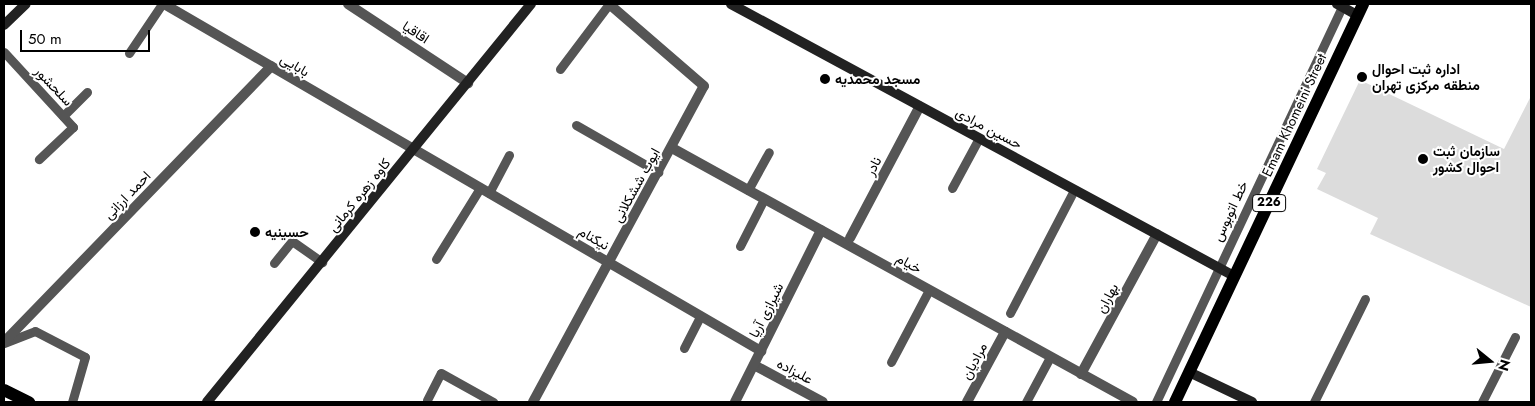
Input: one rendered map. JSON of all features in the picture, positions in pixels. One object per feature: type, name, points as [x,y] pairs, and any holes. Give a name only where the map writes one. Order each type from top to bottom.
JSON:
[{"type":"main road","name":"Emam Khomeini Street","points":[[1175,402],[1360,9]]},
{"type":"main road","points":[[4,390],[29,402]]},
{"type":"street","points":[[4,25],[26,4]]},
{"type":"street","name":"بابایی","points":[[163,4],[413,149]]},
{"type":"street","name":"اقاقیا","points":[[348,4],[468,83]]},
{"type":"street","name":"ایوب ششکلانی","points":[[533,402],[704,86],[609,4]]},
{"type":"street","name":"حسین مرادی","points":[[731,4],[1234,276]]},
{"type":"street","points":[[1340,5],[1360,9]]},
{"type":"street","name":"کاوه زهره کرمانی","points":[[207,402],[468,83],[526,6]]},
{"type":"street","name":"احمد ارزانی","points":[[4,342],[271,66]]},
{"type":"street","name":"نادر","points":[[850,238],[920,106]]},
{"type":"street","name":"خیام","points":[[672,148],[1133,402]]},
{"type":"street","name":"نیکنام","points":[[413,149],[760,351]]},
{"type":"street","name":"شیرازی آریا","points":[[735,402],[821,230]]},
{"type":"street","name":"بهاران","points":[[1081,374],[1157,234]]},
{"type":"street","name":"مرادیان","points":[[967,402],[1005,332]]},
{"type":"street","name":"علیزاده","points":[[754,365],[823,402]]},
{"type":"street","points":[[1189,372],[1252,402]]},
{"type":"lane","points":[[129,53],[163,4]]},
{"type":"lane","points":[[560,69],[609,4]]},
{"type":"lane","name":"خط اتوبوس","points":[[1156,402],[1340,5]]},
{"type":"lane","name":"سلحشور","points":[[4,52],[73,127],[39,159]]},
{"type":"lane","points":[[63,116],[87,92]]},
{"type":"lane","points":[[576,125],[658,172]]},
{"type":"lane","points":[[952,188],[979,138]]},
{"type":"lane","points":[[748,190],[769,152]]},
{"type":"lane","points":[[436,259],[510,155]]},
{"type":"lane","points":[[1010,313],[1074,190]]},
{"type":"lane","points":[[740,246],[764,199]]},
{"type":"lane","points":[[274,263],[292,241],[322,262]]},
{"type":"lane","points":[[890,362],[929,290]]},
{"type":"lane","points":[[1314,402],[1365,299]]},
{"type":"lane","points":[[684,348],[700,316]]},
{"type":"lane","points":[[4,342],[35,331],[85,357],[72,402]]},
{"type":"lane","points":[[1482,402],[1515,337]]},
{"type":"lane","points":[[1026,402],[1050,357]]},
{"type":"lane","points":[[427,400],[441,373],[493,402]]},
{"type":"shaded area","name":"سازمان ثبت احوال کشور","points":[[1360,80],[1504,149],[1531,96],[1531,307],[1370,234],[1378,218],[1317,189],[1326,173],[1317,169]]},
{"type":"place","name":"اداره ثبت احوال منطقه مركزی تهران","points":[[1362,77]]},
{"type":"place","name":"مسجد محمدیه","points":[[825,79]]},
{"type":"place","name":"سازمان ثبت احوال کشور","points":[[1423,159]]},
{"type":"place","name":"حسینیه","points":[[255,232]]}]
